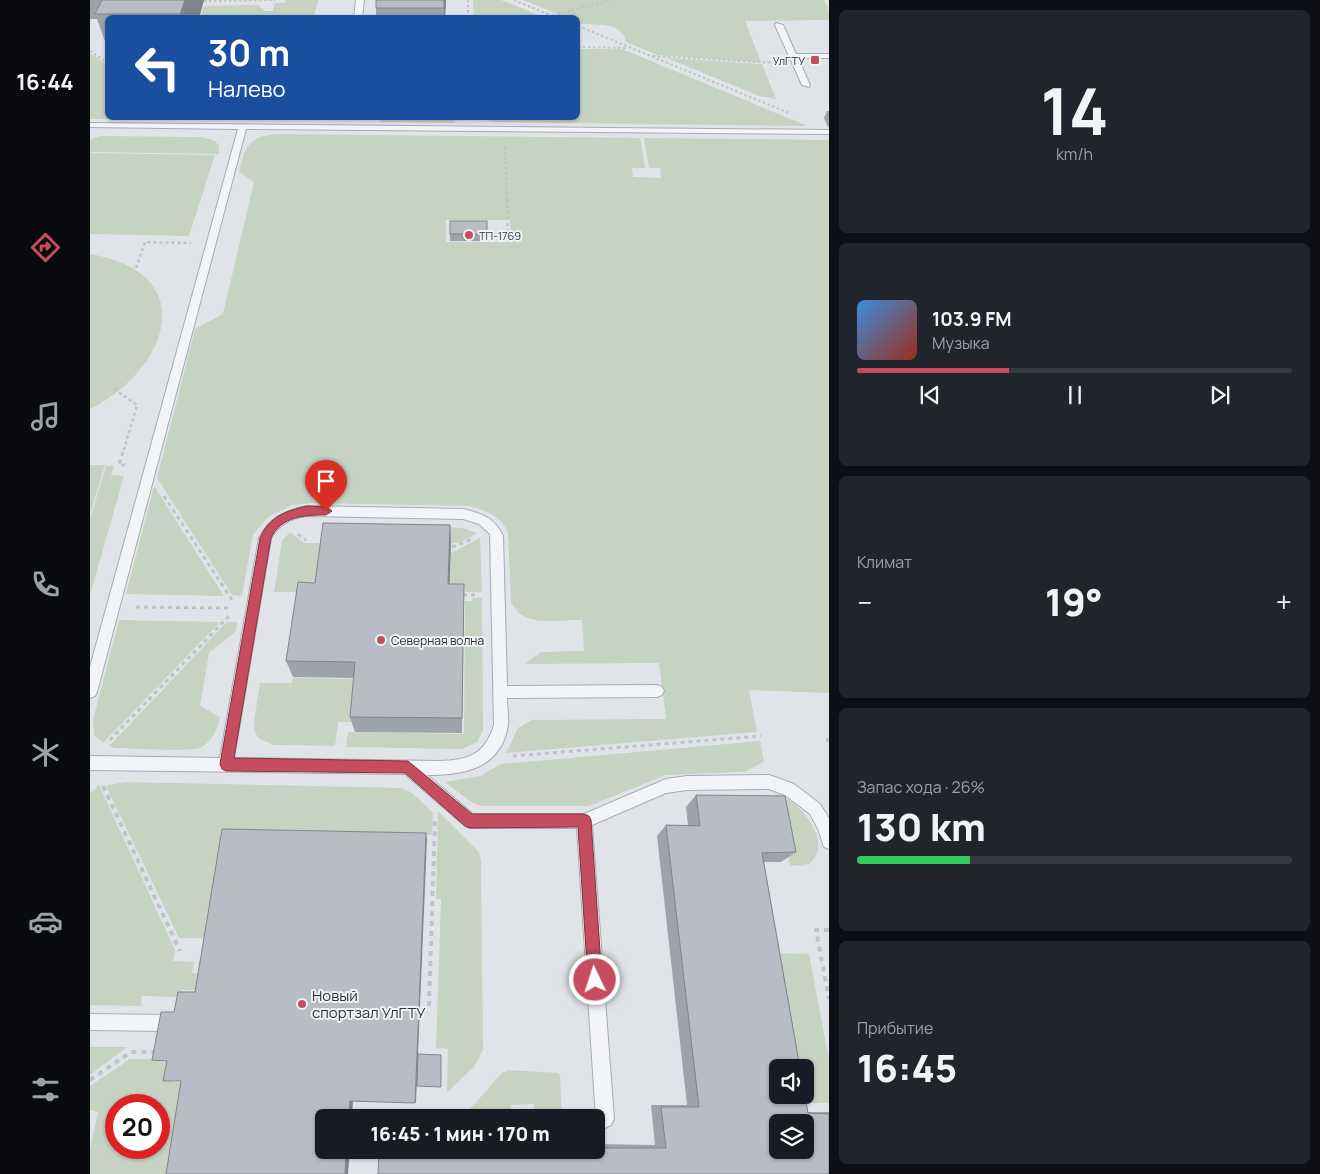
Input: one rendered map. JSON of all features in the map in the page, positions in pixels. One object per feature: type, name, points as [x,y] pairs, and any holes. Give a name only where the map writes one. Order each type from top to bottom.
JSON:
[{"type":"lane","points":[[358,15],[360,0]]},
{"type":"lane","points":[[779,25],[806,85]]},
{"type":"lane","points":[[794,59],[829,56]]},
{"type":"lane","points":[[343,127],[344,120]]},
{"type":"lane","points":[[90,125],[828,132]]},
{"type":"lane","points":[[90,692],[243,126]]},
{"type":"lane","points":[[92,763],[455,767],[470,764],[490,753],[496,743],[501,725],[498,543],[496,532],[488,523],[481,518],[463,514],[299,512],[278,521],[269,529],[265,538],[226,764]]},
{"type":"lane","points":[[500,692],[657,691]]},
{"type":"lane","points":[[408,767],[470,821],[584,820],[666,786],[687,783],[769,782],[789,789],[815,809],[825,826],[829,842]]},
{"type":"lane","points":[[584,820],[603,1109]]},
{"type":"lane","points":[[90,1022],[167,1024]]},
{"type":"path","points":[[204,1],[275,0]]},
{"type":"path","points":[[468,0],[468,15]]},
{"type":"path","points":[[514,0],[551,15],[611,0]]},
{"type":"path","points":[[580,27],[825,127],[828,132]]},
{"type":"path","points":[[580,47],[630,48]]},
{"type":"path","points":[[90,52],[105,61]]},
{"type":"path","points":[[650,56],[756,63],[794,59]]},
{"type":"path","points":[[504,128],[508,236]]},
{"type":"path","points":[[136,268],[145,242],[197,243]]},
{"type":"path","points":[[114,389],[137,405],[119,465]]},
{"type":"path","points":[[149,473],[237,608]]},
{"type":"path","points":[[452,547],[474,538]]},
{"type":"path","points":[[113,606],[237,608]]},
{"type":"path","points":[[92,763],[96,754],[237,608]]},
{"type":"path","points":[[490,753],[505,756],[761,736]]},
{"type":"path","points":[[827,738],[829,745]]},
{"type":"path","points":[[108,782],[102,784],[180,951]]},
{"type":"path","points":[[429,1006],[436,812]]},
{"type":"path","points":[[829,930],[816,930],[829,999]]},
{"type":"path","points":[[90,1080],[131,1052],[160,1052]]},
{"type":"green space","points":[[286,0],[318,0],[314,15],[201,15],[204,6],[258,5],[265,11],[273,11],[275,3],[285,3]]},
{"type":"green space","points":[[473,0],[501,0],[538,15],[474,15]]},
{"type":"green space","points":[[523,0],[824,0],[829,11],[829,20],[745,21],[761,62],[755,62],[657,55],[626,42],[619,30],[613,27],[580,23],[580,15],[560,15]]},
{"type":"green space","points":[[580,49],[622,49],[807,126],[492,122],[486,120],[580,120]]},
{"type":"green space","points":[[90,53],[105,64],[105,119],[90,119]]},
{"type":"green space","points":[[667,58],[762,64],[776,99],[759,96]]},
{"type":"green space","points":[[380,120],[456,120],[455,123],[380,122]]},
{"type":"green space","points":[[268,135],[640,138],[645,168],[632,168],[633,177],[661,178],[660,168],[649,168],[644,138],[829,140],[829,693],[749,690],[757,732],[506,753],[518,728],[532,720],[666,719],[659,663],[525,664],[541,652],[584,651],[582,620],[542,621],[524,616],[517,610],[511,602],[508,532],[497,518],[470,506],[312,503],[292,505],[268,517],[253,535],[242,596],[232,595],[157,478],[195,329],[223,314],[254,182],[239,172],[244,155],[246,149],[254,140]],"holes":[[[446,220],[510,220],[512,242],[446,242]]]},
{"type":"green space","points":[[100,136],[202,137],[215,141],[219,146],[219,154],[90,152],[90,140]]},
{"type":"green space","points":[[90,153],[215,155],[189,236],[90,234]]},
{"type":"green space","points":[[90,254],[126,265],[149,281],[160,301],[162,324],[154,348],[139,371],[117,392],[90,409]]},
{"type":"green space","points":[[90,465],[105,465],[90,515]]},
{"type":"green space","points":[[106,466],[114,466],[111,475],[124,476],[90,595],[90,519]]},
{"type":"green space","points":[[154,486],[224,596],[126,594]]},
{"type":"green space","points":[[395,526],[463,528],[477,533],[459,543],[451,543],[451,540]]},
{"type":"green space","points":[[290,532],[304,543],[327,543],[320,592],[274,592],[282,541]]},
{"type":"green space","points":[[480,538],[482,592],[465,592],[464,588],[450,588],[451,553]]},
{"type":"green space","points":[[472,598],[482,598],[483,730],[477,742],[462,749],[346,747],[348,732],[464,734],[465,601],[472,601]]},
{"type":"green space","points":[[119,620],[220,622],[103,743],[94,735],[93,720]]},
{"type":"green space","points":[[227,622],[237,622],[236,631],[209,653],[200,706],[220,717],[212,738],[202,747],[186,750],[115,748],[109,746]]},
{"type":"green space","points":[[293,678],[358,679],[354,722],[338,722],[335,746],[274,745],[258,738],[254,729],[254,722],[260,683],[292,683]]},
{"type":"green space","points":[[760,741],[764,762],[744,772],[666,775],[589,806],[482,806],[471,802],[445,782],[480,776],[501,764]]},
{"type":"green space","points":[[124,782],[402,788],[413,794],[433,813],[432,835],[227,832],[210,938],[179,938],[106,786]]},
{"type":"green space","points":[[99,785],[175,950],[173,961],[194,962],[192,973],[204,973],[200,990],[181,990],[180,997],[142,996],[141,1006],[90,1005],[90,793]]},
{"type":"green space","points":[[776,794],[793,803],[809,820],[814,829],[818,839],[818,848],[815,857],[807,864],[802,866],[790,865]]},
{"type":"green space","points":[[438,811],[479,852],[481,861],[483,1050],[474,1067],[447,1092],[448,1049],[436,1048],[441,899],[436,899]]},
{"type":"green space","points":[[768,953],[809,954],[829,1060],[829,1103],[814,1103],[814,1059],[786,1059]]},
{"type":"green space","points":[[90,1047],[127,1047],[90,1075]]},
{"type":"green space","points":[[130,1059],[160,1059],[160,1062],[174,1063],[170,1082],[187,1083],[172,1174],[90,1174],[90,1149],[98,1112],[90,1110],[90,1086]]},
{"type":"green space","points":[[508,1070],[558,1073],[560,1076],[562,1109],[534,1109],[534,1104],[511,1105],[511,1109],[470,1109],[502,1073]]},
{"type":"building","points":[[102,0],[185,0],[180,14],[95,14]]},
{"type":"building","points":[[376,0],[444,0],[444,8],[376,8]]},
{"type":"building","points":[[450,221],[487,221],[487,234],[450,234]]},
{"type":"building","name":"Северная волна","points":[[323,523],[450,525],[448,584],[464,584],[462,718],[350,717],[355,662],[286,661],[298,582],[315,583]]},
{"type":"building","points":[[696,795],[785,796],[796,852],[762,853],[798,1059],[769,1059],[769,1104],[806,1104],[808,1113],[829,1114],[829,1174],[378,1174],[379,1159],[605,1159],[605,1148],[666,1148],[661,1107],[699,1107],[666,825],[700,826]]},
{"type":"building","name":"Новый спортзал УлГТУ","points":[[222,829],[426,833],[415,1103],[350,1101],[350,1109],[315,1109],[315,1159],[346,1159],[345,1174],[166,1174],[168,1159],[170,1159],[181,1081],[163,1081],[167,1061],[152,1060],[161,1012],[174,1012],[178,992],[195,992]]},
{"type":"building","points":[[418,1054],[441,1055],[441,1087],[417,1086]]},
{"type":"place","name":"УлГТУ","points":[[815,60]]},
{"type":"place","name":"ТП-1769","points":[[469,235]]},
{"type":"place","name":"Северная волна","points":[[381,640]]},
{"type":"place","name":"Новый спортзал УлГТУ","points":[[302,1004]]},
{"type":"route","points":[[326,511],[307,510],[290,514],[269,529],[265,538],[226,764],[408,767],[470,821],[584,820],[595,980]]}]
